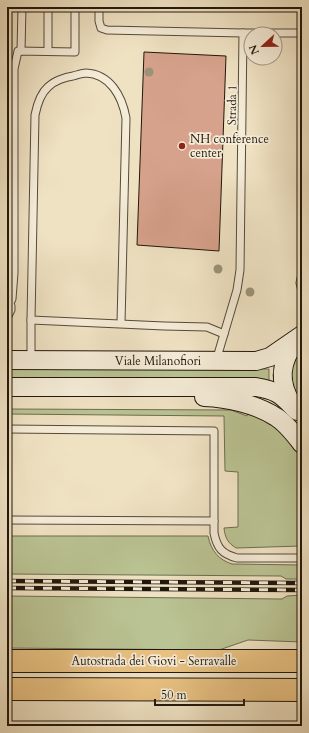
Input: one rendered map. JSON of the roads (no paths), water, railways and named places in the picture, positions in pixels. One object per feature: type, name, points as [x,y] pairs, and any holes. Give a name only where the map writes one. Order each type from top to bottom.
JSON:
[{"type":"highway","name":"Autostrada dei Giovi - Serravalle","points":[[7,660],[302,662]]},
{"type":"highway","points":[[7,689],[302,690]]},
{"type":"main road","name":"Viale Milanofiori","points":[[15,359],[256,361],[262,360],[277,353],[302,335]]},
{"type":"main road","points":[[299,413],[286,394],[283,372],[287,354],[302,335]]},
{"type":"main road","points":[[11,390],[79,387],[256,388],[273,391],[281,395],[299,413]]},
{"type":"main road","points":[[128,387],[173,397],[219,398],[253,406],[276,417],[297,437],[302,444]]},
{"type":"lane","points":[[21,51],[22,7]]},
{"type":"lane","points":[[48,7],[48,51]]},
{"type":"lane","points":[[7,318],[12,299],[14,262],[10,179],[14,84],[10,69],[18,51],[75,52],[75,7]]},
{"type":"lane","points":[[99,7],[99,21],[101,28],[107,30],[243,33]]},
{"type":"lane","name":"Strada 1","points":[[216,361],[237,290],[240,270],[243,33]]},
{"type":"lane","points":[[283,33],[302,33]]},
{"type":"lane","points":[[15,359],[32,320],[35,115],[37,104],[48,86],[65,77],[85,73],[102,77],[112,85],[124,105],[126,118],[121,324]]},
{"type":"lane","points":[[7,89],[14,84]]},
{"type":"lane","points":[[7,248],[14,262]]},
{"type":"lane","points":[[302,274],[300,283],[302,291]]},
{"type":"lane","points":[[7,325],[10,320],[9,310]]},
{"type":"lane","points":[[32,320],[164,326],[207,326],[224,334]]},
{"type":"lane","points":[[7,429],[214,431],[214,521],[216,543],[221,551],[229,556],[237,558],[302,558]]},
{"type":"lane","points":[[7,520],[214,521]]},
{"type":"railway","points":[[7,581],[302,583]]},
{"type":"railway","points":[[7,588],[302,590]]},
{"type":"place","name":"NH conference center","points":[[182,146]]}]
